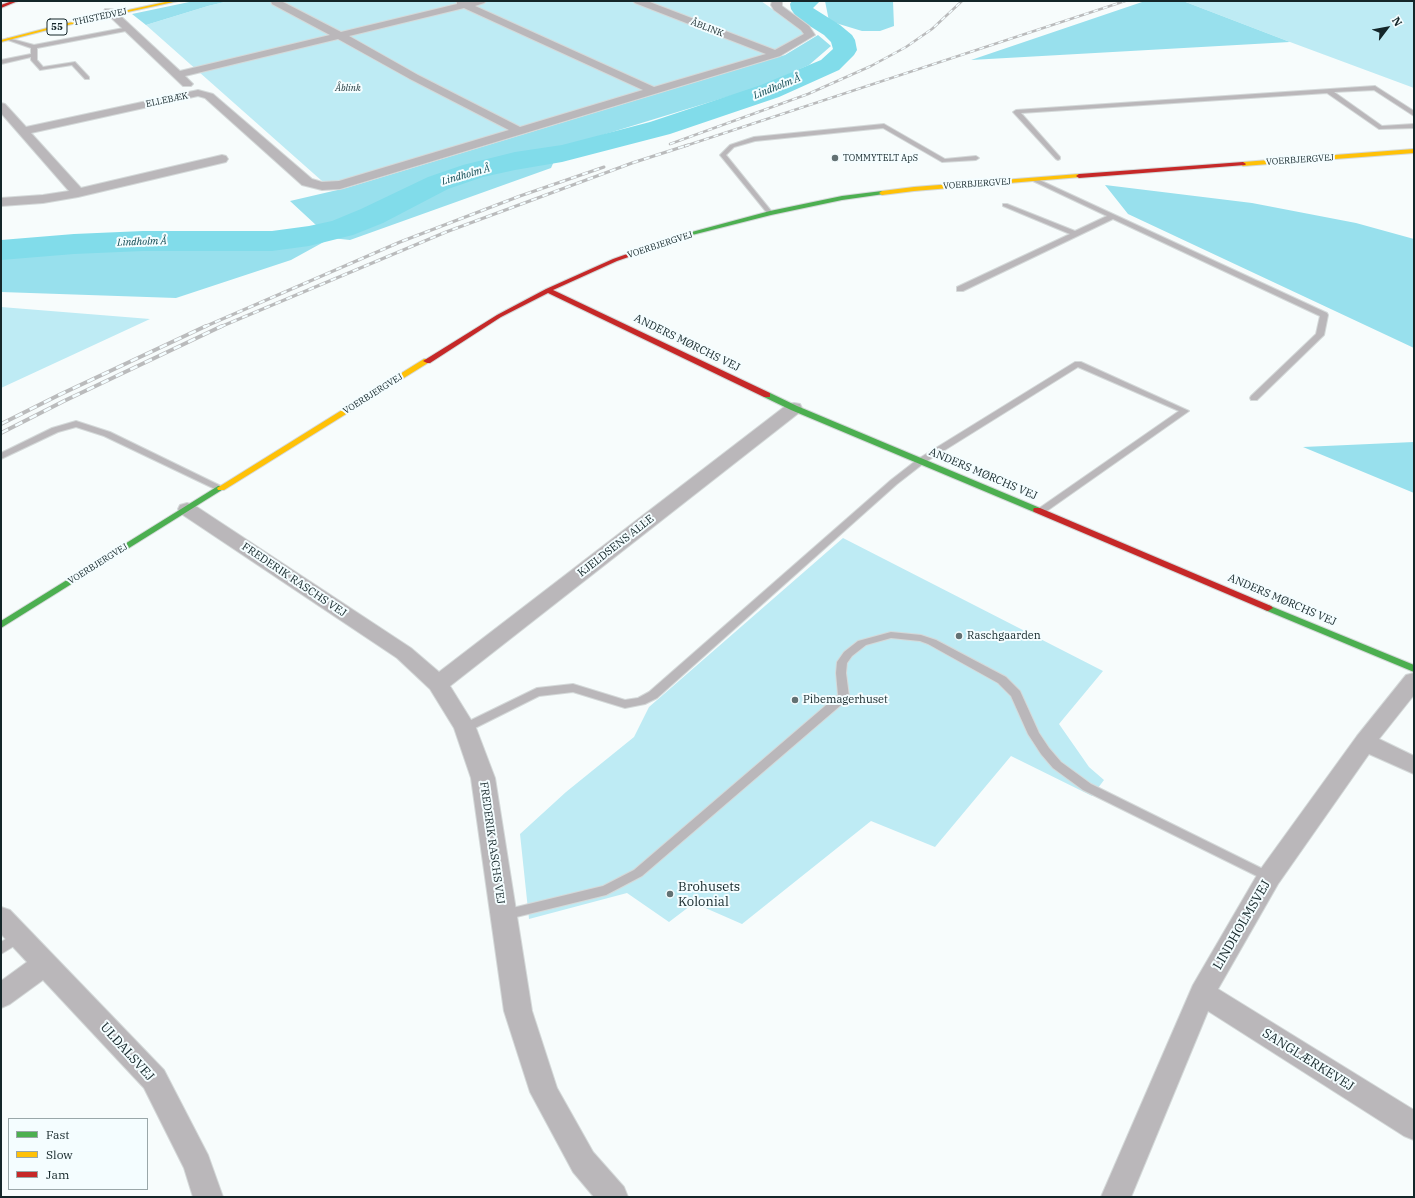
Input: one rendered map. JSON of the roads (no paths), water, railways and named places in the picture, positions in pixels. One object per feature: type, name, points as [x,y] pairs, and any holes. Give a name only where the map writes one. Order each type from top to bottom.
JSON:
[{"type":"street","points":[[1,7],[16,1]]},
{"type":"street","name":"THISTEDVEJ","points":[[6,40],[157,1]]},
{"type":"street","name":"THISTEDVEJ","points":[[1,34],[176,1]]},
{"type":"street","points":[[178,75],[340,36],[461,3],[482,1]]},
{"type":"street","name":"ÅBLINK","points":[[638,1],[776,54]]},
{"type":"street","points":[[276,2],[414,77],[519,131]]},
{"type":"street","points":[[198,93],[209,96],[307,182],[322,186],[340,185],[776,54],[810,35],[805,28],[791,18],[774,2]]},
{"type":"street","points":[[461,3],[653,91]]},
{"type":"street","name":"ELLEBÆK","points":[[111,13],[198,93]]},
{"type":"street","name":"ELLEBÆK","points":[[24,131],[198,93]]},
{"type":"street","points":[[1,106],[78,193]]},
{"type":"street","name":"VOERBJERGVEJ","points":[[1,625],[499,316],[548,290],[615,260],[690,234],[770,213],[842,198],[914,189],[1414,151]]},
{"type":"street","points":[[1,202],[43,199],[78,193],[222,159]]},
{"type":"street","name":"ANDERS MØRCHS VEJ","points":[[548,290],[794,408],[1414,669]]},
{"type":"street","name":"KJELDSENS ALLE","points":[[438,684],[794,408]]},
{"type":"street","name":"FREDERIK RASCHS VEJ","points":[[186,509],[404,653],[438,684],[465,728],[484,778],[502,916],[518,1011],[544,1092],[583,1162],[613,1197]]},
{"type":"street","name":"LINDHOLMSVEJ","points":[[1116,1197],[1202,993],[1270,877],[1365,742],[1414,680]]},
{"type":"street","points":[[1365,742],[1414,766]]},
{"type":"street","name":"ULDALSVEJ","points":[[1,917],[10,943],[46,963],[154,1079],[198,1165],[208,1197]]},
{"type":"street","points":[[1,996],[46,963]]},
{"type":"street","name":"SANGLÆRKEVEJ","points":[[1202,993],[1414,1126]]},
{"type":"lane","points":[[6,40],[34,47],[129,29]]},
{"type":"lane","points":[[34,47],[34,60],[42,69],[73,63],[87,78]]},
{"type":"lane","points":[[1,62],[34,55]]},
{"type":"lane","points":[[1058,158],[1016,112],[1375,88],[1414,114]]},
{"type":"lane","points":[[1328,91],[1381,128],[1414,126]]},
{"type":"lane","points":[[770,213],[723,155],[732,146],[754,139],[884,126],[944,161],[976,158]]},
{"type":"lane","points":[[1035,180],[1324,315],[1320,335],[1254,398]]},
{"type":"lane","points":[[1005,205],[1076,234]]},
{"type":"lane","points":[[960,289],[1113,216]]},
{"type":"lane","points":[[465,728],[537,692],[573,688],[625,704],[641,701],[653,696],[894,482],[921,461],[1078,364],[1185,411],[1041,511]]},
{"type":"lane","points":[[1,456],[55,430],[76,424],[106,434],[220,488]]},
{"type":"lane","points":[[502,916],[606,890],[638,873],[844,696],[841,673],[842,662],[848,654],[862,643],[891,635],[921,638],[932,642],[1006,683],[1016,694],[1026,720],[1045,751],[1057,765],[1087,787],[1143,816],[1270,877]]},
{"type":"waterway","name":"Lindholm Å","points":[[1,250],[74,244],[143,241],[272,241],[309,236],[342,228],[372,216],[438,183],[473,171],[515,161],[562,153],[660,128],[770,91],[830,65],[845,50],[843,40],[832,30],[805,13],[801,4],[809,1]]},
{"type":"railway","points":[[670,144],[808,94],[871,66],[906,47],[932,29],[962,1]]},
{"type":"railway","points":[[685,146],[1125,1]]},
{"type":"railway","points":[[220,327],[446,232],[632,163],[688,145]]},
{"type":"railway","points":[[204,327],[400,242],[520,196],[604,167]]},
{"type":"railway","points":[[1,424],[206,326]]},
{"type":"railway","points":[[1,433],[64,401],[222,326]]},
{"type":"place","name":"TOMMYTELT ApS","points":[[835,158]]},
{"type":"place","name":"Raschgaarden","points":[[959,636]]},
{"type":"place","name":"Pibemagerhuset","points":[[795,700]]},
{"type":"place","name":"Brohusets Kolonial","points":[[670,894]]},
{"type":"park label","name":"Åblink","points":[[348,88]]}]
